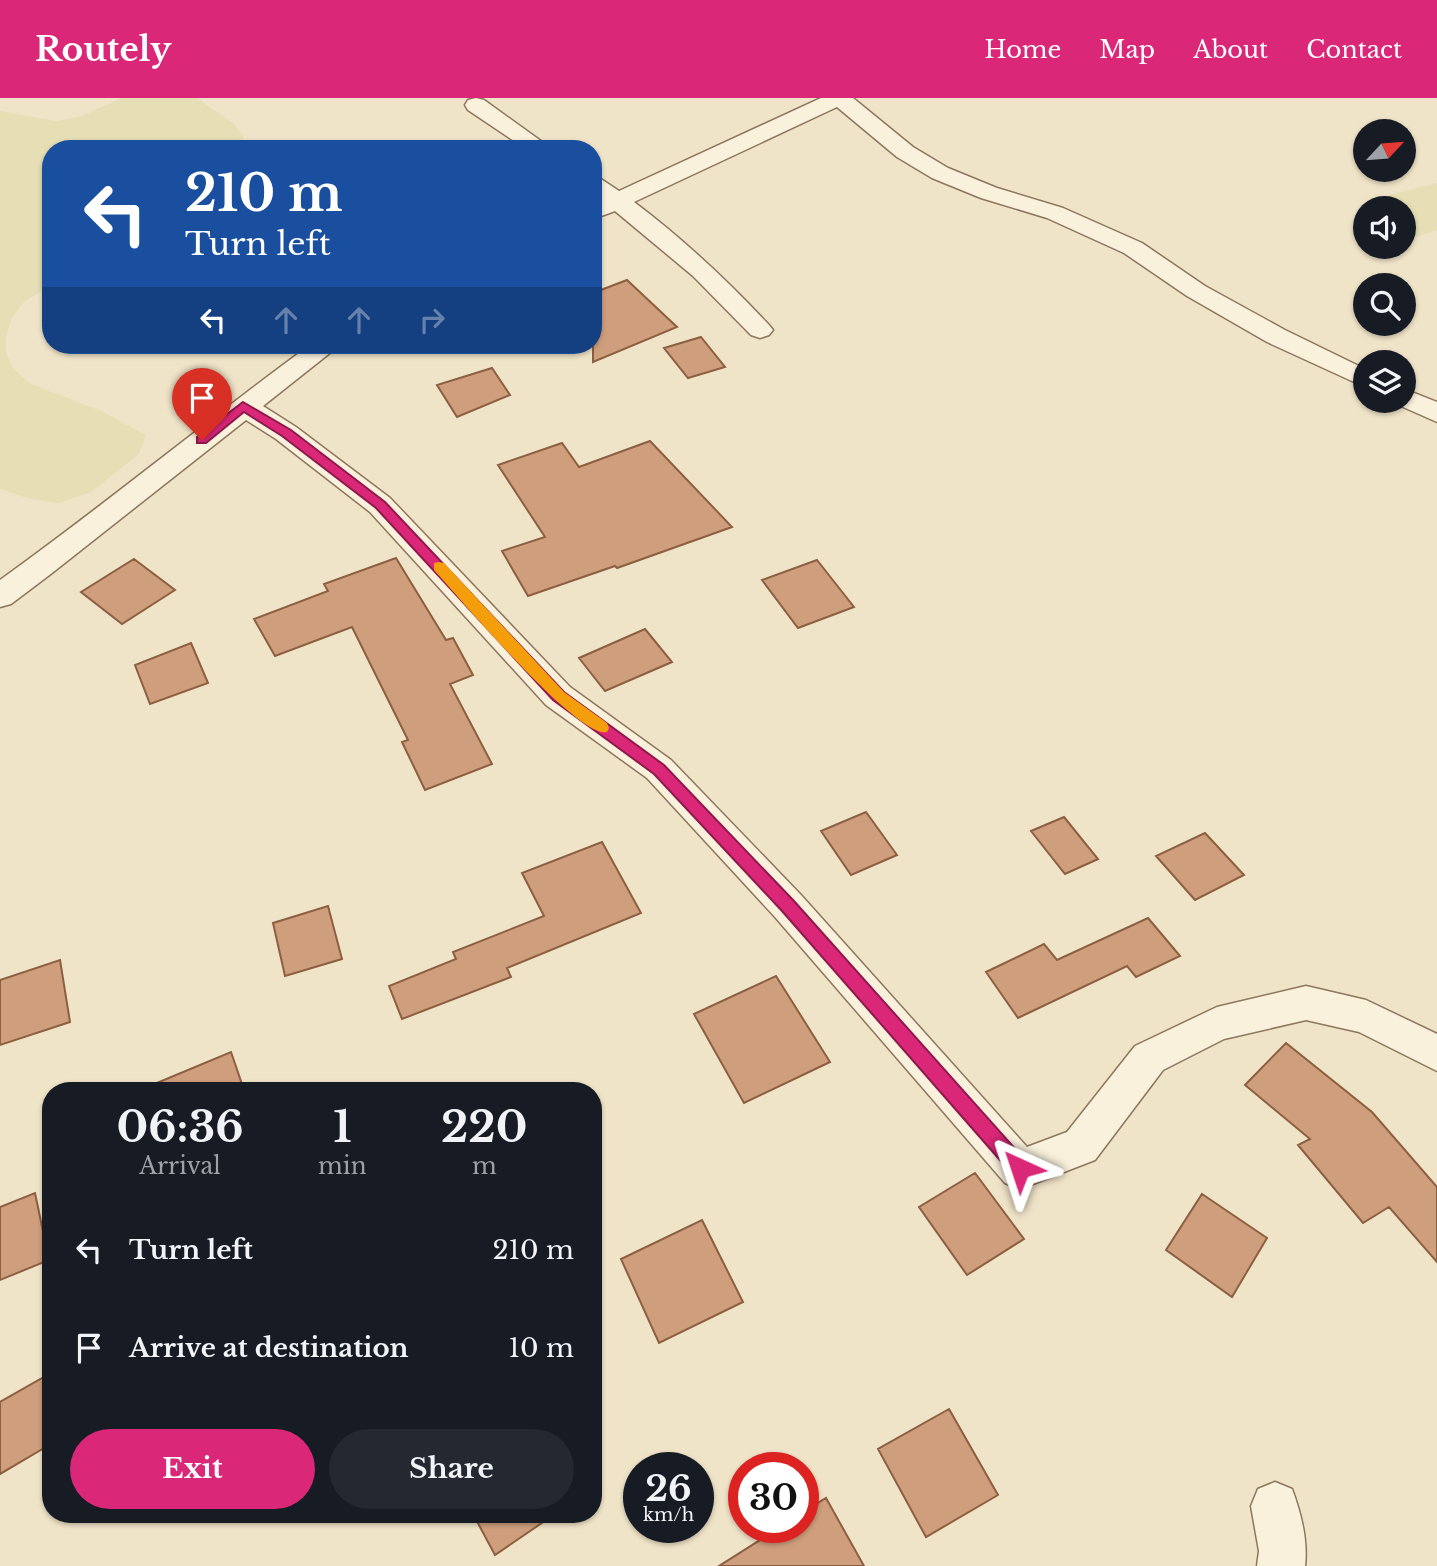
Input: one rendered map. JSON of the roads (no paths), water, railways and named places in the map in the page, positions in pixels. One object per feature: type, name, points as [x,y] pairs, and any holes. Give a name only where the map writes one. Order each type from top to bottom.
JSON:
[{"type":"street","points":[[602,208],[840,98],[905,152],[940,173],[989,194],[1055,213],[1133,248],[1219,304],[1276,336],[1353,373]]},
{"type":"street","points":[[476,105],[528,140]]},
{"type":"street","points":[[602,190],[727,293],[760,330]]},
{"type":"street","points":[[0,596],[76,541],[243,406],[315,354]]},
{"type":"street","points":[[1416,403],[1437,413]]},
{"type":"street","points":[[243,406],[286,433],[380,505],[558,696],[659,769],[788,906],[1020,1168],[1081,1146],[1149,1058],[1217,1024],[1306,1003],[1366,1017],[1437,1052]]},
{"type":"street","points":[[1275,1506],[1283,1551],[1282,1566]]}]
